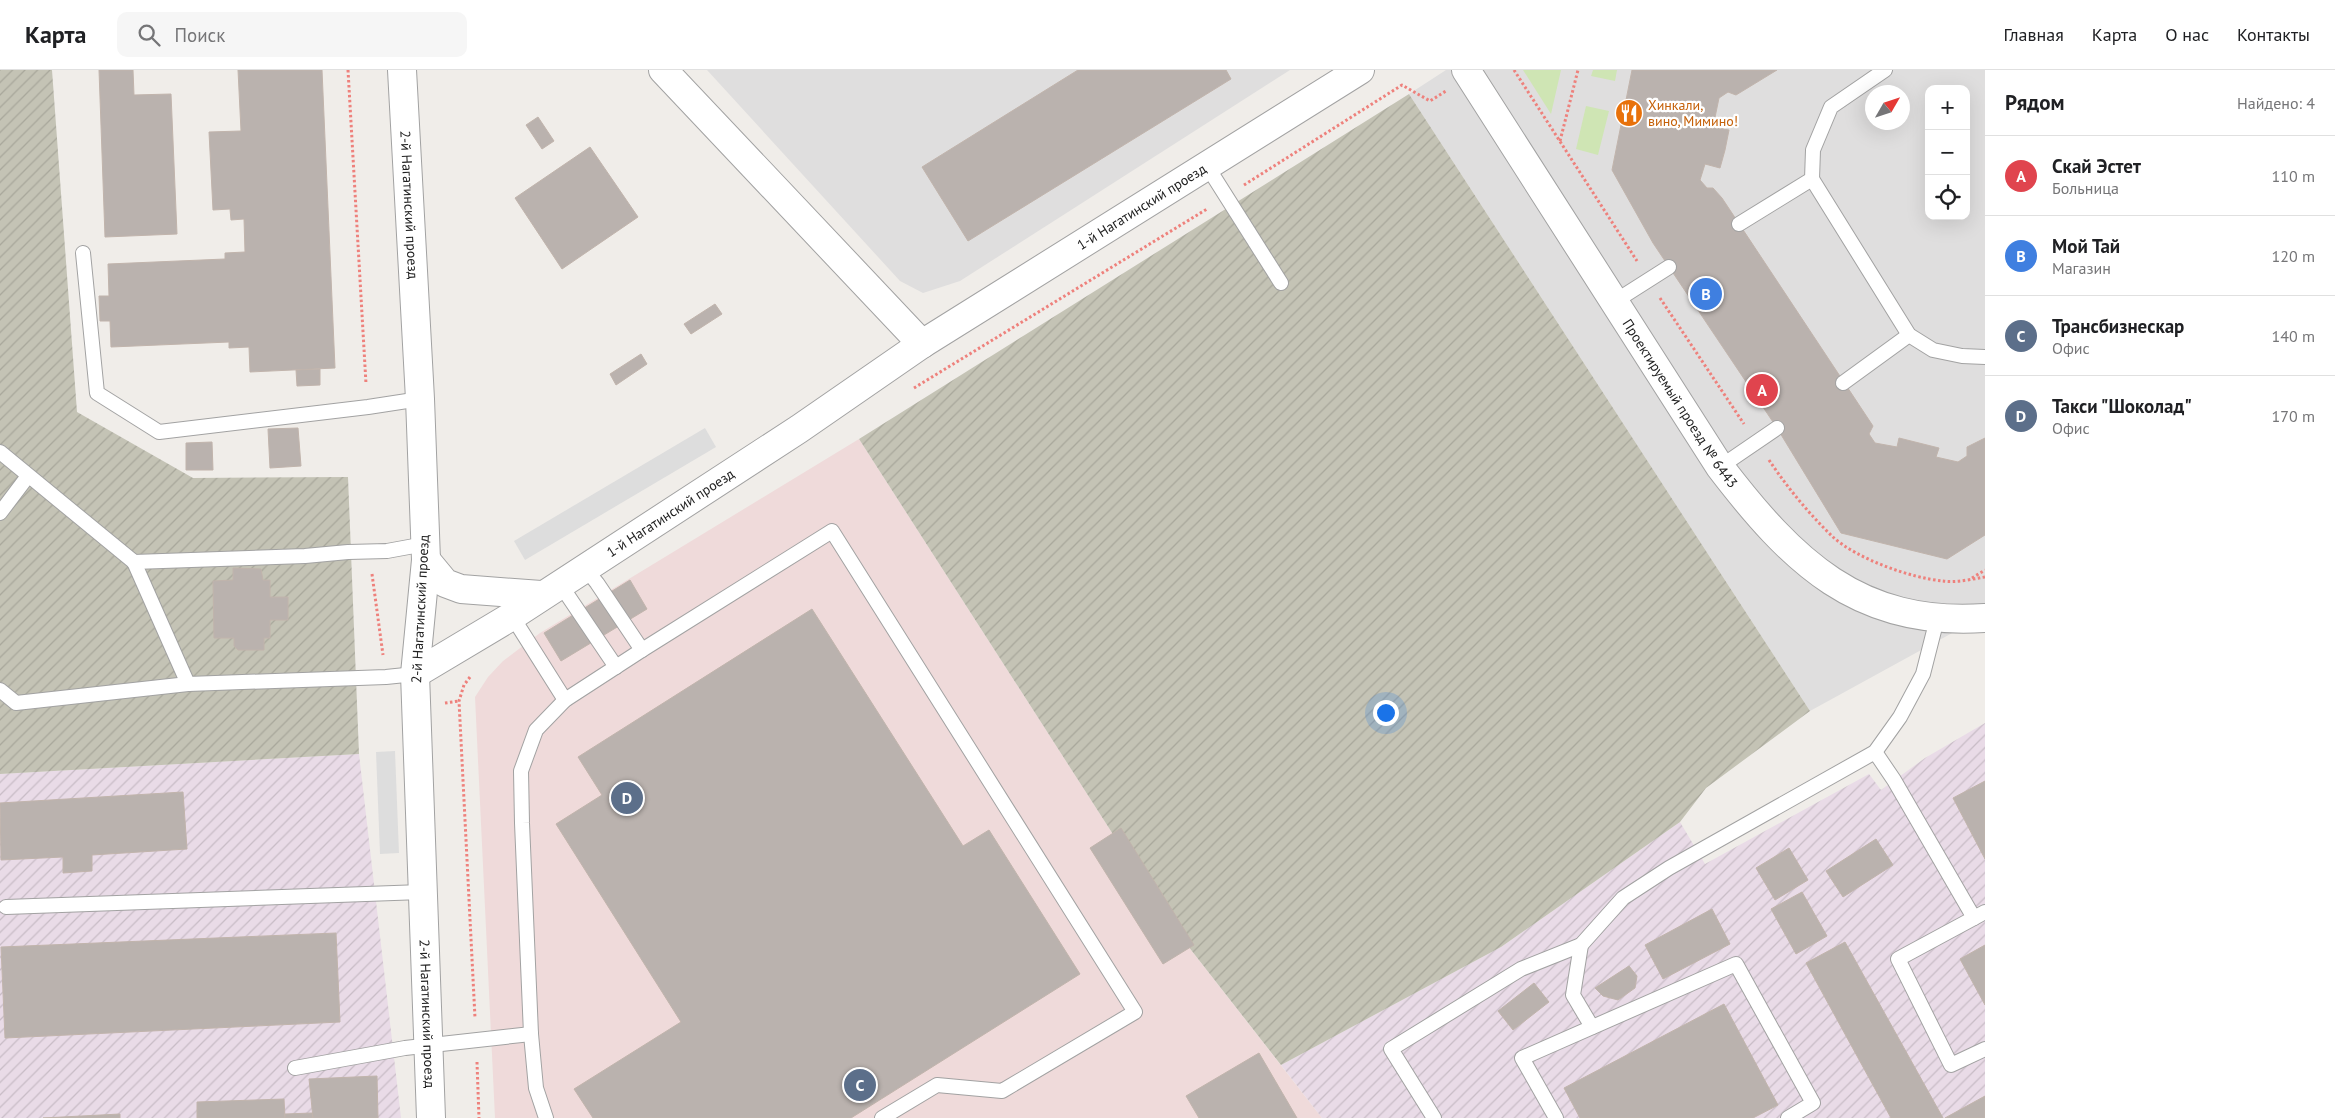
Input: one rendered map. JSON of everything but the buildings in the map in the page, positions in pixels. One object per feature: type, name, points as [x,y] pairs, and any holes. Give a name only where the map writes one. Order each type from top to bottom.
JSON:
[{"type":"street","name":"2-й Нагатинский проезд","points":[[402,70],[420,399],[425,552],[415,674],[431,1118]]},
{"type":"street","points":[[663,70],[922,344]]},
{"type":"street","name":"1-й Нагатинский проезд","points":[[415,674],[512,616],[799,430],[922,344],[1207,166],[1351,72]]},
{"type":"street","name":"Проектируемый проезд № 6443","points":[[1468,73],[1720,467],[1757,514],[1788,547],[1815,570],[1874,605],[1902,614],[1937,619],[1985,618]]},
{"type":"street","points":[[425,552],[445,583],[461,590],[551,590]]},
{"type":"lane","points":[[1885,70],[1831,107],[1813,150],[1812,179],[1909,335],[1933,350],[1962,356],[1985,357]]},
{"type":"lane","points":[[1207,166],[1281,283]]},
{"type":"lane","points":[[1739,224],[1812,179]]},
{"type":"lane","points":[[82,253],[97,393],[159,432],[368,408],[420,399]]},
{"type":"lane","points":[[1614,302],[1669,267]]},
{"type":"lane","points":[[1843,383],[1909,335]]},
{"type":"lane","points":[[1720,467],[1777,428]]},
{"type":"lane","points":[[0,452],[134,562],[188,684]]},
{"type":"lane","points":[[0,513],[28,476]]},
{"type":"lane","points":[[546,1118],[536,1088],[530,1034],[521,771],[536,730],[565,700],[832,532],[1135,1012],[1002,1091],[937,1085],[882,1118]]},
{"type":"lane","points":[[134,562],[387,551],[425,552]]},
{"type":"lane","points":[[585,568],[598,583],[642,650]]},
{"type":"lane","points":[[551,590],[616,667]]},
{"type":"lane","points":[[512,616],[565,700]]},
{"type":"lane","points":[[1434,1118],[1391,1049],[1521,969],[1581,945],[1623,898],[1669,868],[1876,752],[1900,717],[1923,674],[1937,619]]},
{"type":"lane","points":[[0,690],[16,703],[188,684],[386,677],[415,674]]},
{"type":"lane","points":[[1876,752],[1979,915],[1898,960],[1952,1065],[1985,1049]]},
{"type":"lane","points":[[6,907],[422,892]]},
{"type":"lane","points":[[1581,945],[1573,995],[1592,1027]]},
{"type":"lane","points":[[1556,1118],[1522,1058],[1736,964],[1812,1103],[1788,1118]]},
{"type":"lane","points":[[295,1068],[428,1045],[530,1034]]},
{"type":"path","points":[[348,70],[368,408]]},
{"type":"path","points":[[1514,70],[1649,280],[1785,483],[1834,538],[1878,562],[1921,578],[1945,582],[1985,578]]},
{"type":"path","points":[[1560,141],[1578,70]]},
{"type":"path","points":[[912,390],[1226,197],[1402,86],[1430,102],[1468,73]]},
{"type":"path","points":[[370,552],[386,677]]},
{"type":"path","points":[[1970,579],[1985,570]]},
{"type":"path","points":[[474,671],[464,685],[460,702],[479,1118]]},
{"type":"shaded area","points":[[0,70],[52,70],[77,412],[193,478],[348,477],[359,754],[0,774]]},
{"type":"shaded area","points":[[707,70],[1290,70],[960,281],[923,293],[900,281]]},
{"type":"shaded area","points":[[1446,70],[1985,70],[1985,615],[1810,711],[1409,94]]},
{"type":"shaded area","points":[[1409,94],[1810,711],[1706,788],[1680,822],[1501,947],[1281,1065],[1170,923],[859,439]]},
{"type":"shaded area","points":[[705,428],[716,447],[525,560],[514,541]]},
{"type":"shaded area","points":[[859,439],[1170,923],[1322,1118],[495,1118],[475,697],[488,677],[503,661],[540,633]]},
{"type":"shaded area","points":[[1985,723],[1985,1118],[1322,1118],[1281,1065],[1501,947],[1680,822],[1705,864],[1869,774],[1881,790],[1925,758]]},
{"type":"shaded area","points":[[395,751],[399,853],[380,854],[376,752]]},
{"type":"shaded area","points":[[359,754],[401,1118],[0,1118],[0,774]]},
{"type":"green space","points":[[1523,70],[1561,70],[1551,114]]},
{"type":"green space","points":[[1593,70],[1617,70],[1615,81],[1591,76]]},
{"type":"green space","points":[[1586,106],[1609,111],[1598,155],[1576,149]]},
{"type":"place","name":"Хинкали, вино, Мимино!","points":[[1629,113]]},
{"type":"place","name":"Мой Тай","points":[[1706,294]]},
{"type":"place","name":"Скай Эстет","points":[[1762,390]]},
{"type":"place","name":"Такси \"Шоколад\"","points":[[627,798]]},
{"type":"place","name":"Трансбизнескар","points":[[860,1085]]}]
